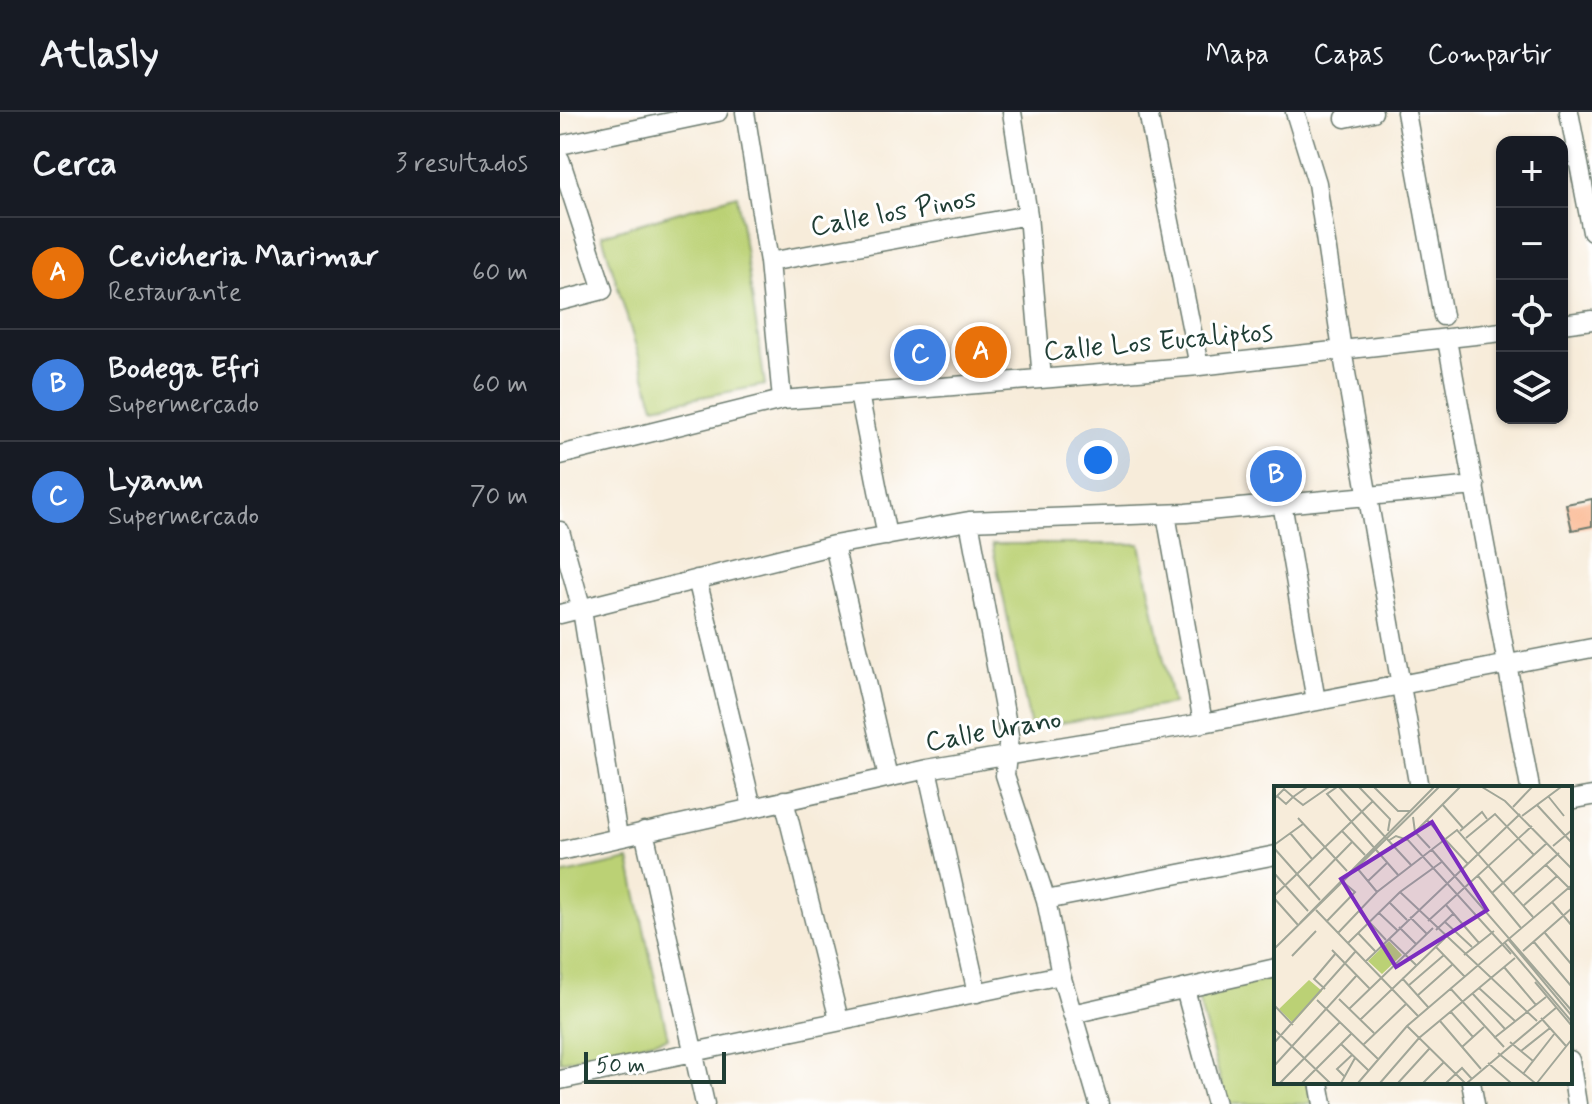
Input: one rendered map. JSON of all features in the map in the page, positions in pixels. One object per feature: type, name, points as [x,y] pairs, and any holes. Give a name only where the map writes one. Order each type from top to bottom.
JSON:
[{"type":"street","points":[[560,145],[718,112]]},
{"type":"street","points":[[745,112],[769,262],[782,400]]},
{"type":"street","points":[[1012,112],[1028,215],[1042,379]]},
{"type":"street","points":[[1148,112],[1199,366]]},
{"type":"street","points":[[1295,112],[1317,183],[1342,350],[1419,786]]},
{"type":"street","points":[[1345,118],[1373,112]]},
{"type":"street","points":[[1406,112],[1443,316]]},
{"type":"street","points":[[1569,112],[1592,232]]},
{"type":"street","points":[[560,159],[603,290],[560,301]]},
{"type":"street","name":"Calle los Pinos","points":[[769,262],[1028,215]]},
{"type":"street","points":[[1568,323],[1592,320]]},
{"type":"street","name":"Calle Los Eucaliptos","points":[[560,455],[782,400],[1199,366],[1496,333]]},
{"type":"street","points":[[1447,340],[1530,786]]},
{"type":"street","points":[[859,394],[887,536]]},
{"type":"street","points":[[560,614],[834,545],[969,521],[1166,514],[1475,486]]},
{"type":"street","points":[[1282,503],[1316,701]]},
{"type":"street","points":[[1166,514],[1203,723]]},
{"type":"street","points":[[969,521],[1009,735],[1005,775],[1046,900],[1061,975],[1099,1104]]},
{"type":"street","points":[[560,531],[582,610],[618,837]]},
{"type":"street","points":[[834,545],[888,777]]},
{"type":"street","points":[[697,579],[752,807]]},
{"type":"street","name":"Calle Urano","points":[[560,851],[927,769],[1203,723],[1592,648]]},
{"type":"street","points":[[927,769],[977,993]]},
{"type":"street","points":[[1572,800],[1592,796]]},
{"type":"street","points":[[784,800],[839,1020]]},
{"type":"street","points":[[644,831],[705,1104]]},
{"type":"street","points":[[1046,900],[1274,855]]},
{"type":"street","points":[[1072,1014],[1274,968]]},
{"type":"street","points":[[560,1080],[1061,975]]},
{"type":"street","points":[[1185,989],[1216,1104]]},
{"type":"street","points":[[1572,1073],[1577,1104]]},
{"type":"street","points":[[1319,1084],[1323,1104]]},
{"type":"street","points":[[1471,1084],[1475,1104]]},
{"type":"green space","points":[[737,195],[765,385],[654,406],[602,235]]},
{"type":"green space","points":[[992,544],[1140,544],[1173,704],[1031,728]]},
{"type":"green space","points":[[629,860],[668,1038],[560,1062],[560,875]]},
{"type":"green space","points":[[1274,977],[1274,1084],[1309,1084],[1313,1104],[1227,1104],[1197,995]]},
{"type":"building","points":[[1592,499],[1592,526],[1572,530],[1566,504]]},
{"type":"place","name":"Cevicheria Marimar","points":[[981,352]]},
{"type":"place","name":"Lyanm","points":[[920,355]]},
{"type":"place","name":"Bodega Efri","points":[[1276,476]]}]
